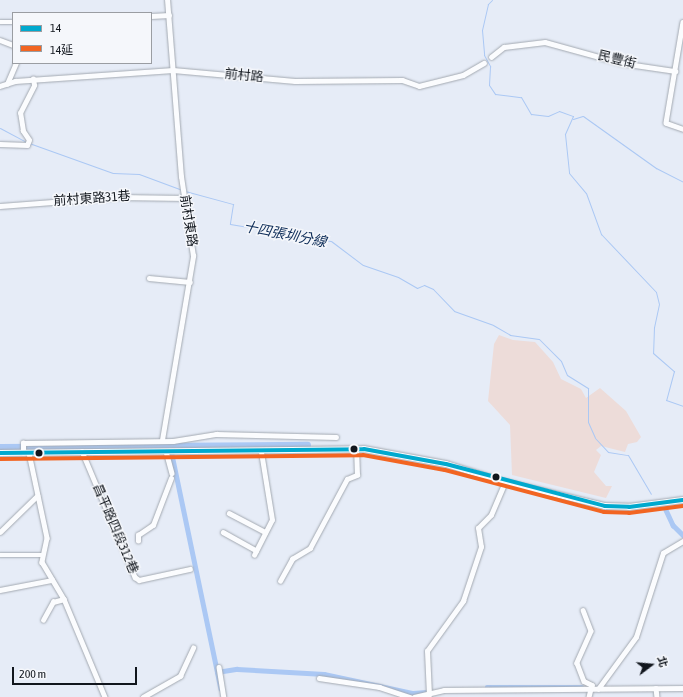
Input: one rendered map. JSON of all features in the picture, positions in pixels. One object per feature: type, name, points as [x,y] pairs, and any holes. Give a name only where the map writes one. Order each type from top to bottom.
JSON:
[{"type":"street","name":"前村東路","points":[[162,440],[190,282],[193,256],[185,198],[167,0]]},
{"type":"street","points":[[152,16],[169,15]]},
{"type":"street","points":[[0,22],[12,22]]},
{"type":"street","points":[[683,22],[666,123],[683,129]]},
{"type":"street","points":[[0,40],[12,45]]},
{"type":"street","name":"民豐街","points":[[491,57],[504,47],[518,44],[560,44],[621,63],[675,71]]},
{"type":"street","name":"前村路","points":[[0,86],[33,80],[173,70],[295,80],[402,80],[419,86],[463,75],[484,63]]},
{"type":"street","points":[[7,84],[16,64]]},
{"type":"street","points":[[0,144],[27,145],[29,140],[23,131],[20,113],[34,85],[33,80]]},
{"type":"street","name":"前村東路31巷","points":[[0,206],[118,197],[185,198]]},
{"type":"street","points":[[149,278],[190,282]]},
{"type":"street","points":[[105,697],[64,599],[52,580],[42,555],[48,542],[23,443],[162,440],[216,434],[336,437]]},
{"type":"street","points":[[0,453],[82,451],[261,452],[356,449],[441,462],[505,482],[605,506],[629,507],[683,500]]},
{"type":"street","points":[[280,581],[292,558],[310,548],[348,479],[356,475],[356,449]]},
{"type":"street","name":"昌平路四段312巷","points":[[82,451],[135,577],[139,580],[190,570]]},
{"type":"street","points":[[138,541],[138,534],[153,525],[171,476],[166,451]]},
{"type":"street","points":[[254,555],[272,520],[261,452]]},
{"type":"street","points":[[429,695],[427,651],[463,601],[481,546],[478,528],[491,515],[505,482]]},
{"type":"street","points":[[0,532],[37,496]]},
{"type":"street","points":[[229,513],[265,532]]},
{"type":"street","points":[[223,532],[256,550]]},
{"type":"street","points":[[598,689],[636,637],[662,553],[683,541]]},
{"type":"street","points":[[0,555],[42,555]]},
{"type":"street","points":[[0,590],[52,580]]},
{"type":"street","points":[[43,620],[53,602],[64,599]]},
{"type":"street","points":[[583,610],[591,631],[577,663],[582,676],[592,686],[589,697]]},
{"type":"street","points":[[143,697],[180,676],[193,648]]},
{"type":"street","points":[[219,667],[224,697]]},
{"type":"street","points":[[319,678],[379,687],[410,697]]},
{"type":"street","points":[[414,697],[429,695],[444,690],[566,687],[592,689],[683,688]]},
{"type":"street","points":[[656,688],[658,697]]},
{"type":"shaded area","points":[[499,335],[513,340],[535,342],[553,362],[561,379],[581,389],[586,398],[600,388],[626,411],[641,437],[637,442],[628,444],[625,452],[601,446],[596,450],[601,455],[594,472],[606,486],[612,486],[606,498],[512,475],[510,425],[488,401],[494,344]]},
{"type":"waterway","points":[[492,0],[488,4],[482,30],[484,55],[490,66],[489,85],[495,94],[521,97],[531,114],[548,116],[559,111],[573,116],[565,134],[569,173],[586,193],[601,234],[656,292],[659,304],[654,327],[653,353],[674,371],[666,400],[683,406]]},
{"type":"waterway","points":[[573,119],[583,116],[656,168],[683,182]]},
{"type":"waterway","name":"十四張圳分線","points":[[0,128],[26,142]]},
{"type":"waterway","name":"十四張圳分線","points":[[29,143],[113,173],[139,174],[182,190]]},
{"type":"waterway","name":"十四張圳分線","points":[[185,191],[233,204],[230,224],[331,241],[363,265],[398,277],[417,288],[424,285],[433,289],[454,311],[493,325],[510,335],[539,339],[561,361],[567,375],[588,388],[588,422],[595,438],[608,452],[628,455],[651,494]]},
{"type":"waterway","points":[[170,445],[221,689]]},
{"type":"waterway","points":[[0,447],[307,445]]},
{"type":"waterway","points":[[666,510],[673,525],[683,535]]},
{"type":"waterway","points":[[217,672],[237,669],[324,674],[413,693],[426,692]]},
{"type":"waterway","points":[[487,687],[582,687]]},
{"type":"transit line","name":"14","points":[[0,453],[364,449],[446,464],[605,506],[629,507],[683,500]]},
{"type":"transit line","name":"14延","points":[[0,459],[363,455],[445,470],[604,512],[629,513],[683,506]]}]
